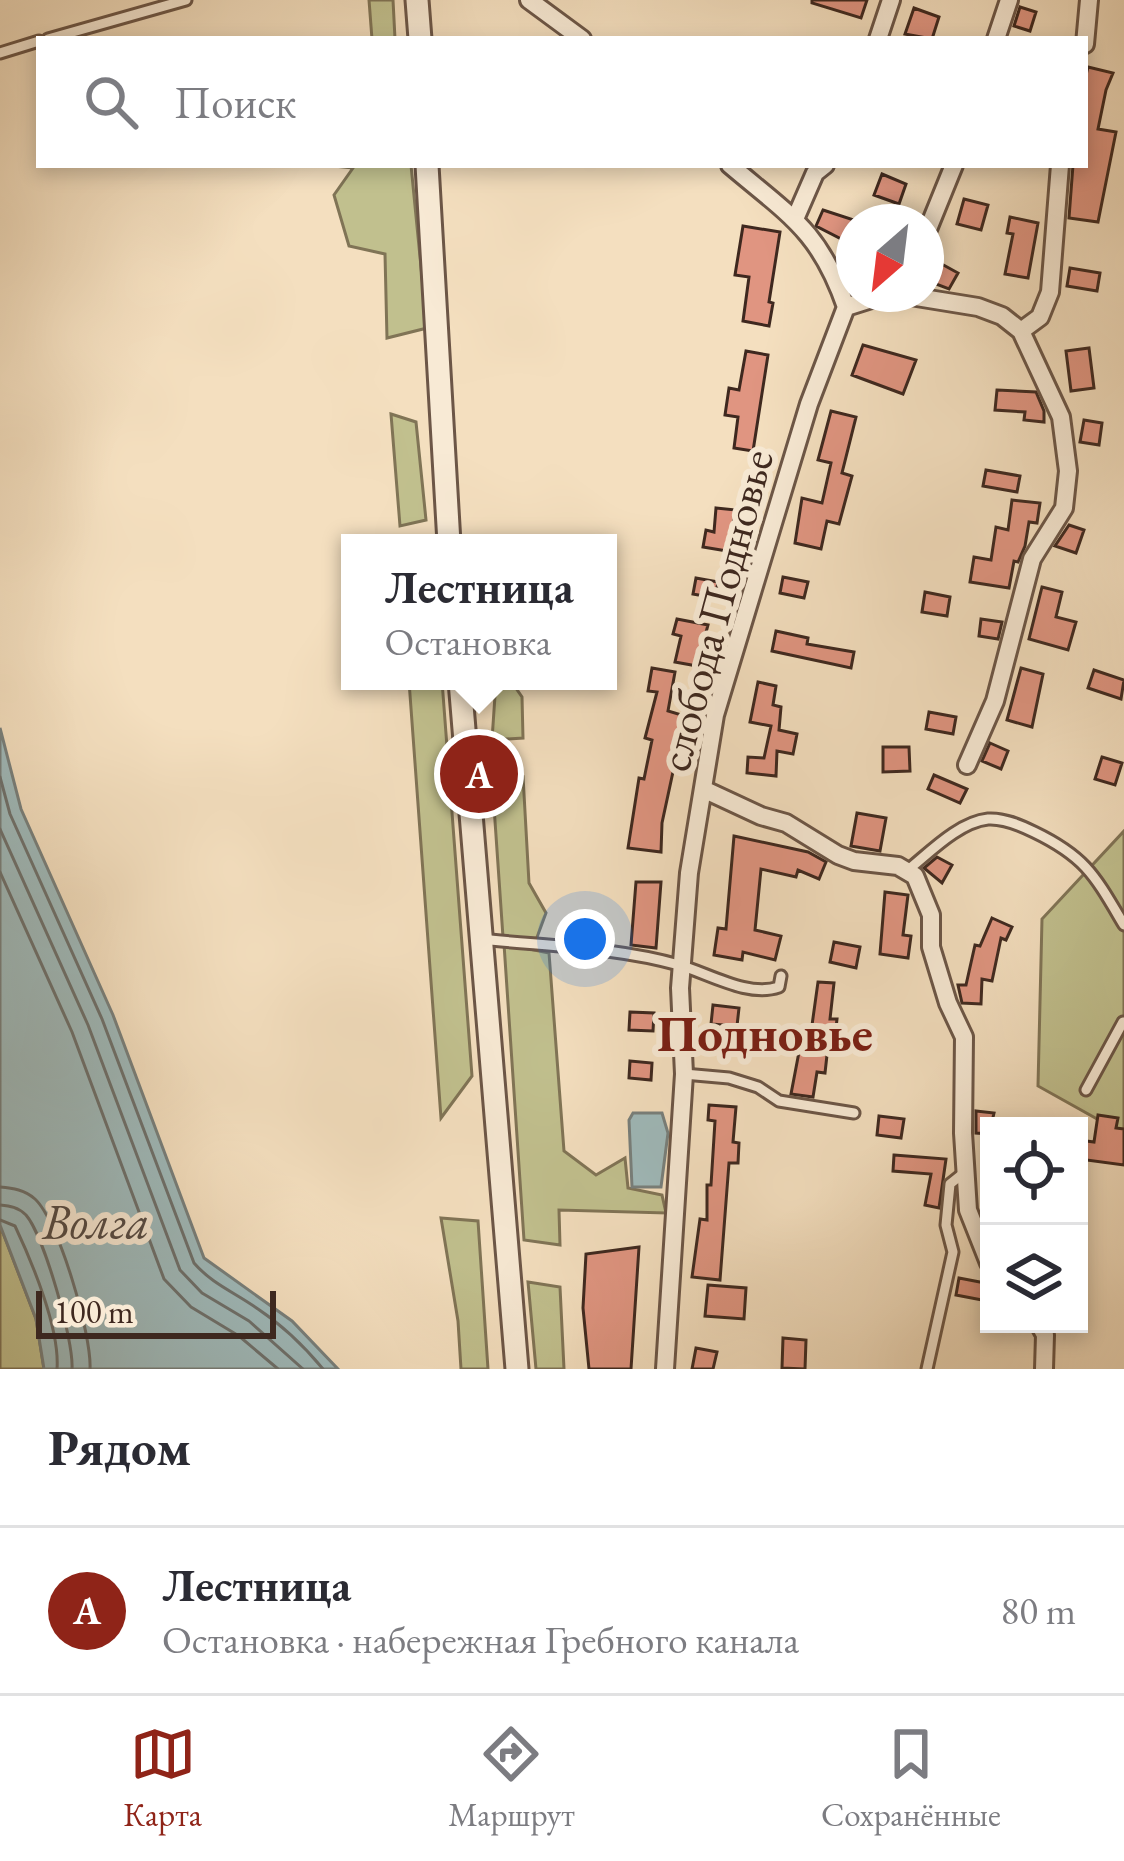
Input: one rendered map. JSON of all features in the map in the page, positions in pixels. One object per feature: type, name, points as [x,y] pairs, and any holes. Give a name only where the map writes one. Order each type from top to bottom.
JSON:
[{"type":"street","points":[[417,0],[420,36]]},
{"type":"street","points":[[529,0],[578,36]]},
{"type":"street","points":[[879,36],[891,0]]},
{"type":"street","points":[[997,36],[1009,0]]},
{"type":"street","points":[[1086,36],[1089,0]]},
{"type":"street","points":[[427,168],[448,534]]},
{"type":"street","points":[[734,168],[809,231],[836,278]]},
{"type":"street","points":[[795,220],[814,173],[821,168]]},
{"type":"street","points":[[938,204],[953,168]]},
{"type":"street","points":[[1021,331],[1040,317],[1050,292],[1060,168]]},
{"type":"street","points":[[944,301],[1002,316],[1021,331],[1060,417],[1068,471],[1064,508],[1032,559],[995,701],[967,764]]},
{"type":"street","name":"слобода Подновье","points":[[665,1369],[684,1074],[682,966],[689,873],[715,716],[809,404],[845,312]]},
{"type":"street","points":[[461,690],[517,1369]]},
{"type":"street","points":[[703,789],[786,824],[838,855],[909,869],[925,893],[931,914],[931,947],[964,1037],[965,1172],[968,1210],[980,1240]]},
{"type":"street","points":[[1044,1333],[1044,1369]]},
{"type":"lane","points":[[59,36],[185,0]]},
{"type":"lane","points":[[0,52],[36,42]]},
{"type":"lane","points":[[909,869],[963,829],[987,819],[1013,822],[1072,850],[1095,876],[1124,925]]},
{"type":"lane","points":[[480,939],[682,966],[719,981],[770,990],[779,987],[781,976]]},
{"type":"lane","points":[[1086,1090],[1124,1022]]},
{"type":"lane","points":[[684,1074],[729,1078],[758,1087],[778,1101],[854,1113]]},
{"type":"lane","points":[[927,1369],[953,1252],[946,1225],[950,1184],[965,1172]]},
{"type":"shaded area","points":[[369,0],[393,0],[395,36],[372,36]]},
{"type":"shaded area","points":[[353,168],[411,168],[427,328],[387,338],[385,254],[349,246],[334,195]]},
{"type":"shaded area","points":[[391,414],[416,422],[426,520],[400,526]]},
{"type":"shaded area","points":[[410,690],[443,690],[472,1076],[441,1118]]},
{"type":"shaded area","points":[[495,690],[517,690],[522,697],[523,738],[492,740]]},
{"type":"shaded area","points":[[512,762],[523,776],[529,883],[546,913],[536,940],[503,937],[491,763]]},
{"type":"shaded area","points":[[1124,831],[1124,1134],[1038,1086],[1042,919]]},
{"type":"shaded area","points":[[504,944],[549,953],[564,1151],[596,1175],[625,1158],[628,1188],[662,1195],[666,1213],[559,1210],[560,1245],[524,1240]]},
{"type":"shaded area","points":[[441,1218],[478,1221],[488,1369],[461,1369]]},
{"type":"shaded area","points":[[0,1225],[36,1319],[44,1369],[0,1369]]},
{"type":"shaded area","points":[[528,1282],[560,1287],[564,1369],[536,1369]]},
{"type":"water","name":"Волга","points":[[0,728],[21,809],[113,1015],[204,1258],[292,1321],[338,1369],[44,1369],[36,1319],[0,1225]]},
{"type":"water","points":[[633,1113],[662,1113],[668,1133],[661,1187],[632,1187],[629,1120]]},
{"type":"building","points":[[812,0],[867,0],[861,18]]},
{"type":"building","points":[[1020,7],[1036,12],[1030,31],[1014,26]]},
{"type":"building","points":[[914,8],[939,17],[933,36],[905,34]]},
{"type":"building","points":[[1088,67],[1113,73],[1098,129],[1116,132],[1098,222],[1069,218],[1073,168],[1088,168]]},
{"type":"building","points":[[882,174],[906,184],[899,204],[874,195]]},
{"type":"building","points":[[964,199],[988,205],[981,230],[957,224]]},
{"type":"building","points":[[823,210],[836,214],[836,236],[816,226]]},
{"type":"building","points":[[1010,217],[1038,223],[1028,278],[1005,274],[1013,234],[1007,233]]},
{"type":"building","points":[[743,226],[780,232],[769,326],[743,321],[749,277],[735,275]]},
{"type":"building","points":[[944,265],[958,273],[949,289],[944,287]]},
{"type":"building","points":[[1070,268],[1100,273],[1097,291],[1067,286]]},
{"type":"building","points":[[863,345],[916,360],[903,394],[852,375]]},
{"type":"building","points":[[1089,348],[1094,388],[1071,391],[1066,351]]},
{"type":"building","points":[[746,351],[768,355],[753,451],[734,448],[738,417],[725,415],[729,388],[739,390]]},
{"type":"building","points":[[997,390],[1036,392],[1044,422],[1024,420],[1025,412],[995,410]]},
{"type":"building","points":[[831,411],[856,417],[842,473],[852,476],[839,524],[827,521],[821,549],[795,543],[802,498],[822,503],[831,463],[818,460]]},
{"type":"building","points":[[1084,420],[1102,423],[1099,445],[1080,442]]},
{"type":"building","points":[[986,470],[1020,476],[1017,492],[983,486]]},
{"type":"building","points":[[1012,500],[1040,503],[1037,523],[1029,522],[1025,546],[1018,562],[1014,561],[1009,588],[970,582],[974,557],[991,560],[996,527],[1008,530]]},
{"type":"building","points":[[716,508],[736,510],[727,551],[703,547],[706,530],[714,532]]},
{"type":"building","points":[[1069,525],[1084,530],[1076,553],[1055,546]]},
{"type":"building","points":[[783,577],[808,582],[804,598],[780,593]]},
{"type":"building","points":[[696,578],[718,582],[715,598],[693,594]]},
{"type":"building","points":[[1042,587],[1062,592],[1056,617],[1076,622],[1068,650],[1029,639]]},
{"type":"building","points":[[925,592],[950,597],[947,616],[922,612]]},
{"type":"building","points":[[677,619],[708,625],[697,666],[675,662],[681,636],[673,634]]},
{"type":"building","points":[[981,619],[1002,622],[998,639],[979,636]]},
{"type":"building","points":[[776,631],[808,638],[807,644],[854,652],[851,668],[772,651]]},
{"type":"building","points":[[652,668],[675,672],[668,711],[685,716],[662,823],[661,852],[628,848],[639,778],[644,779],[652,740],[645,738],[657,692],[648,691]]},
{"type":"building","points":[[1021,668],[1043,674],[1032,727],[1007,720]]},
{"type":"building","points":[[1094,670],[1124,680],[1121,699],[1088,688]]},
{"type":"building","points":[[758,682],[776,686],[773,705],[781,707],[779,730],[797,734],[793,754],[777,751],[776,776],[747,773],[748,757],[764,758],[771,726],[750,722]]},
{"type":"building","points":[[929,712],[956,717],[953,734],[926,729]]},
{"type":"building","points":[[990,743],[1008,751],[1001,769],[982,761]]},
{"type":"building","points":[[883,747],[909,747],[910,771],[883,772]]},
{"type":"building","points":[[1102,757],[1122,763],[1115,785],[1095,779]]},
{"type":"building","points":[[934,775],[967,789],[960,803],[928,789]]},
{"type":"building","points":[[857,813],[886,818],[880,851],[851,846]]},
{"type":"building","points":[[734,836],[808,852],[826,862],[819,879],[798,870],[796,877],[761,869],[755,930],[781,936],[775,960],[743,952],[742,960],[714,955],[718,928],[726,929]]},
{"type":"building","points":[[937,857],[952,865],[942,883],[924,868]]},
{"type":"building","points":[[636,882],[661,882],[656,948],[631,945]]},
{"type":"building","points":[[885,892],[908,895],[903,935],[911,936],[908,958],[880,954]]},
{"type":"building","points":[[992,918],[1012,927],[1006,940],[1001,938],[992,981],[982,979],[981,1004],[962,1003],[958,985],[966,985],[975,945],[980,946]]},
{"type":"building","points":[[834,942],[860,947],[856,968],[830,962]]},
{"type":"building","points":[[818,982],[834,983],[830,1019],[837,1019],[835,1037],[829,1037],[825,1073],[817,1072],[813,1097],[791,1094],[799,1052],[808,1054]]},
{"type":"building","points":[[713,1005],[739,1008],[737,1026],[711,1024]]},
{"type":"building","points":[[630,1012],[654,1013],[653,1031],[629,1030]]},
{"type":"building","points":[[630,1061],[652,1063],[651,1080],[629,1078]]},
{"type":"building","points":[[709,1105],[736,1107],[733,1142],[739,1143],[738,1163],[729,1163],[720,1280],[692,1277],[700,1219],[707,1220],[707,1185],[711,1185],[715,1121],[708,1120]]},
{"type":"building","points":[[976,1111],[994,1113],[980,1117],[980,1133],[976,1133]]},
{"type":"building","points":[[1098,1115],[1118,1118],[1116,1128],[1124,1129],[1124,1165],[1088,1160],[1088,1141],[1094,1142]]},
{"type":"building","points":[[879,1116],[904,1119],[901,1138],[877,1135]]},
{"type":"building","points":[[894,1155],[946,1159],[939,1208],[925,1205],[931,1174],[893,1171]]},
{"type":"building","points":[[639,1247],[631,1369],[589,1369],[583,1308],[586,1254]]},
{"type":"building","points":[[959,1278],[980,1282],[980,1300],[956,1295]]},
{"type":"building","points":[[708,1285],[746,1288],[744,1319],[705,1316]]},
{"type":"building","points":[[783,1338],[806,1340],[805,1369],[782,1368]]},
{"type":"building","points":[[696,1348],[717,1352],[713,1369],[692,1369]]},
{"type":"place","name":"Лестница","points":[[479,774]]},
{"type":"district","name":"Подновье","points":[[765,1033]]}]
